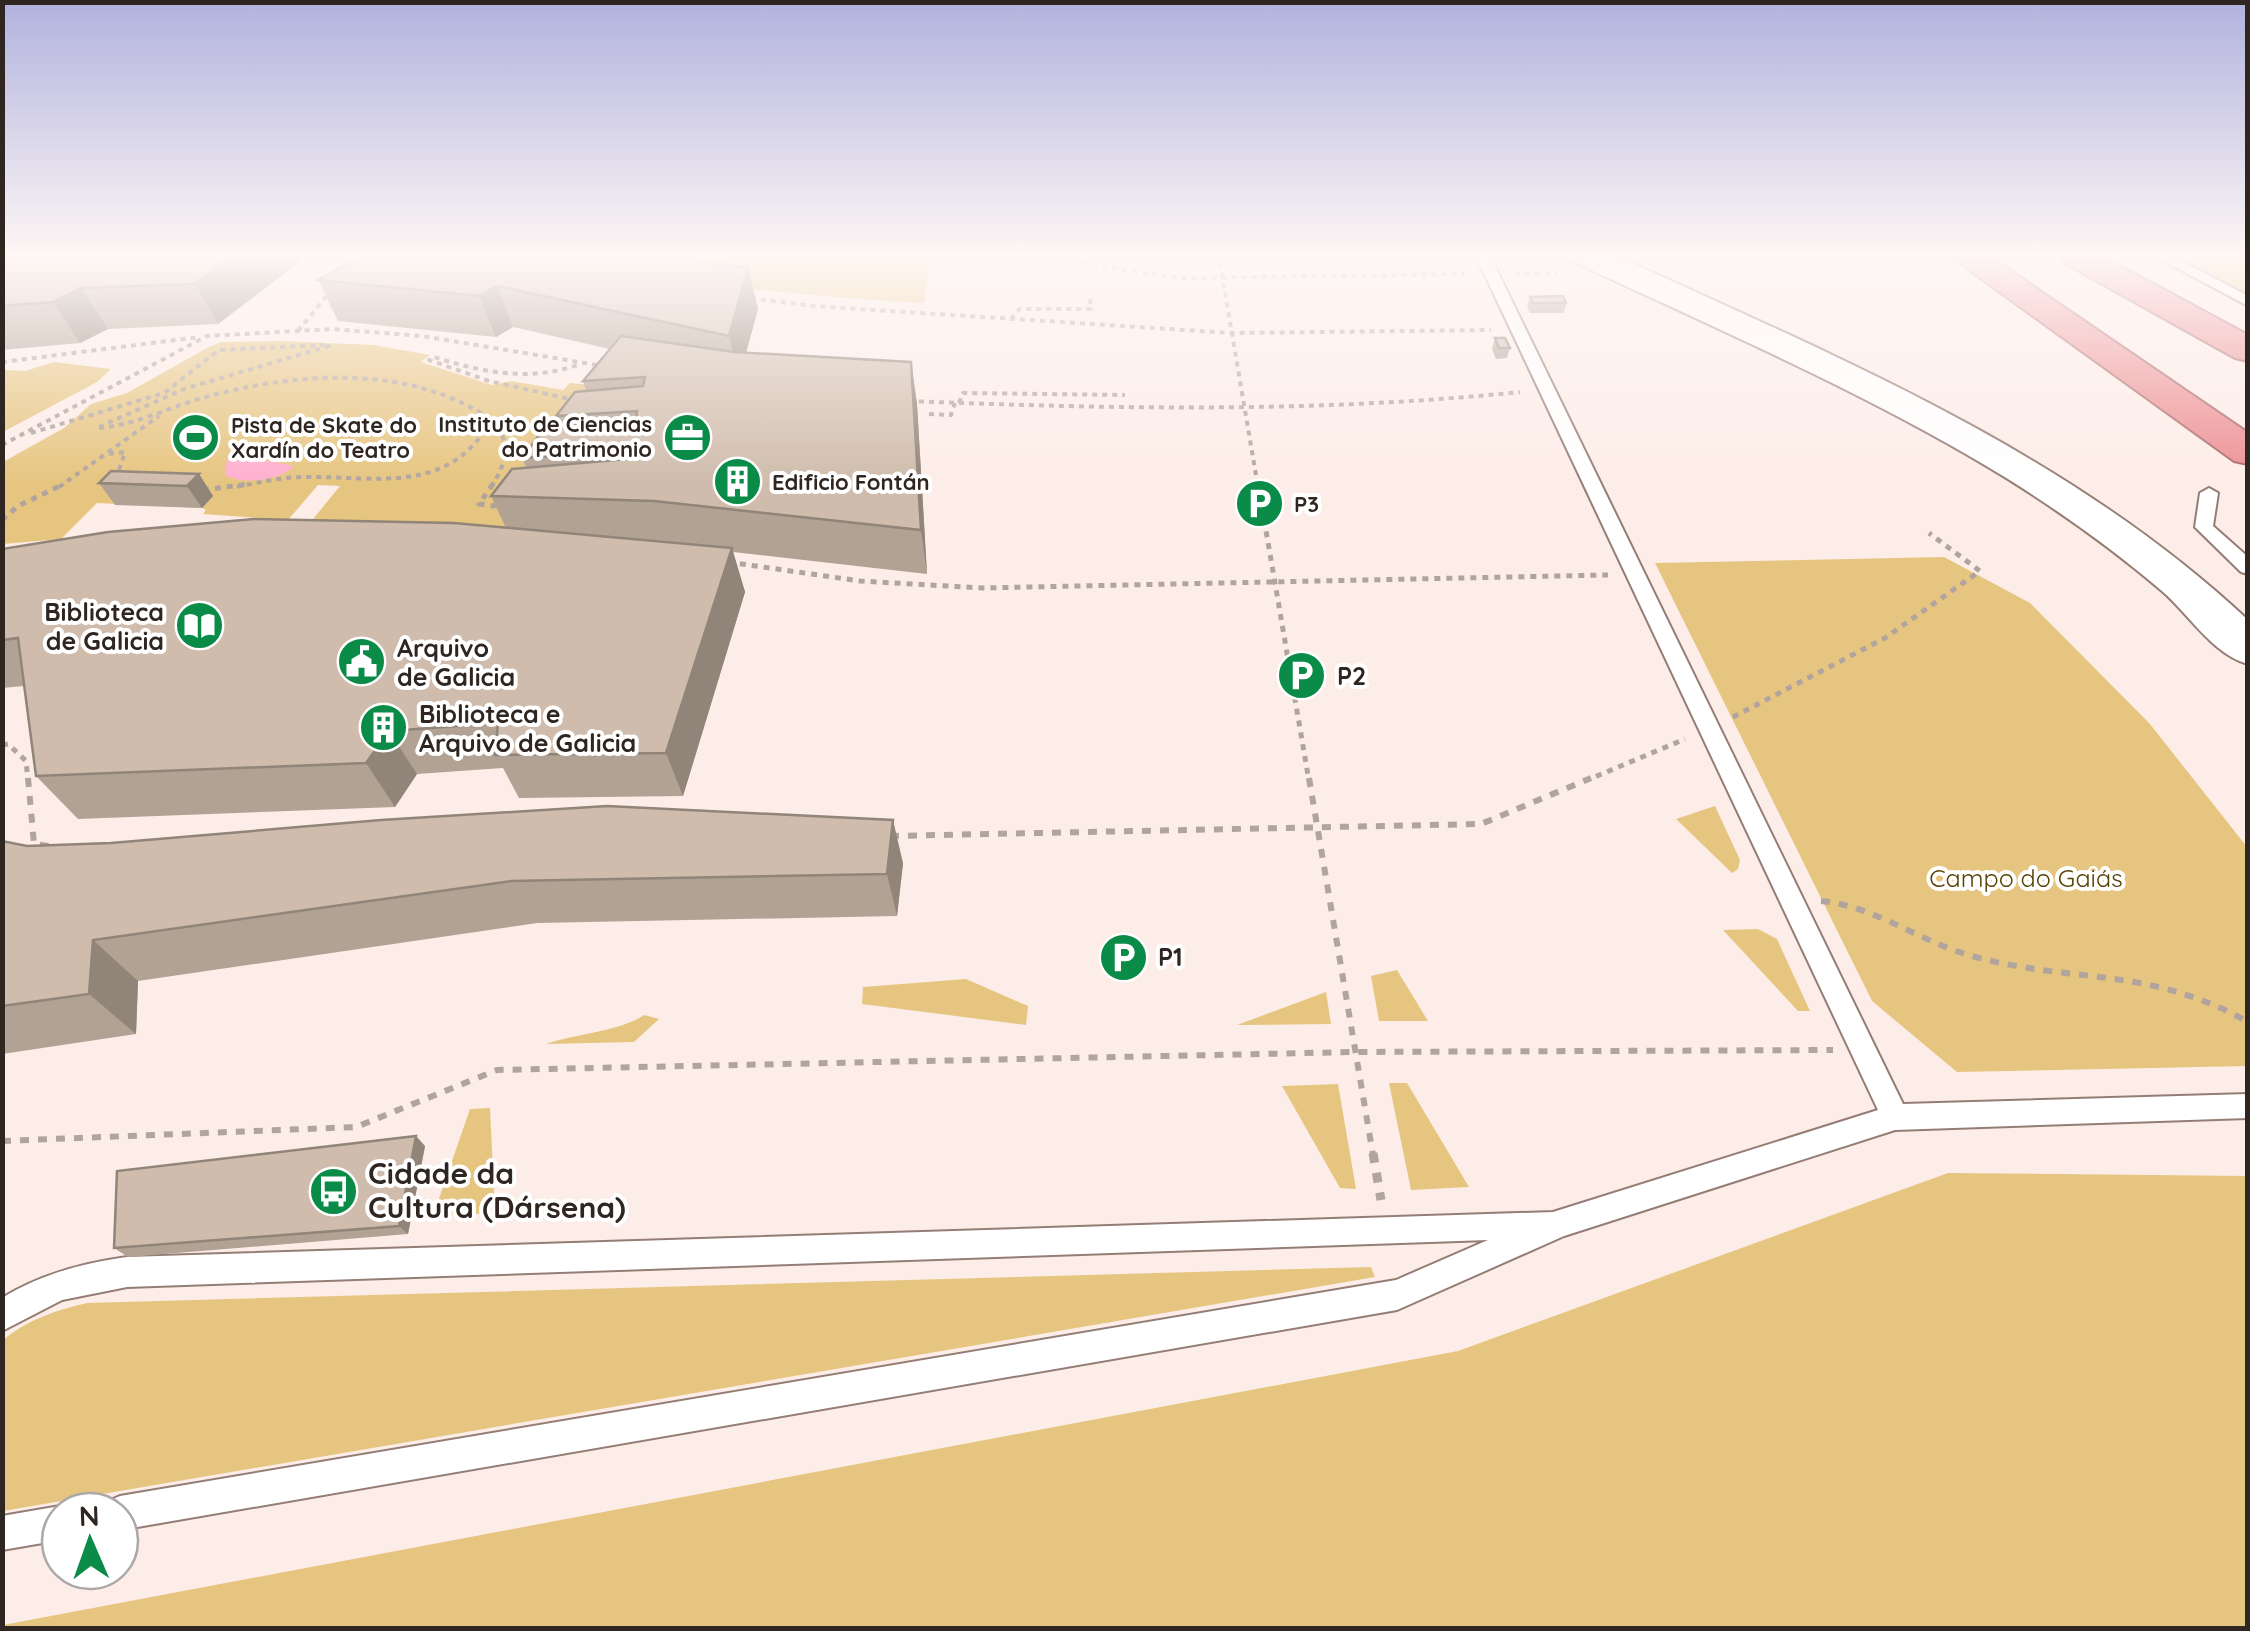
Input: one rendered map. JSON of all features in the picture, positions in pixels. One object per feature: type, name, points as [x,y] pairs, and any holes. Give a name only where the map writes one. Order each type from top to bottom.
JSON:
[{"type":"highway","points":[[2073,330],[2248,452]]},
{"type":"highway","points":[[2142,330],[2200,377]]},
{"type":"highway","points":[[2206,330],[2248,350]]},
{"type":"street","points":[[1734,330],[1850,379],[1960,436],[2124,538],[2240,632]]},
{"type":"lane","points":[[1518,330],[1895,1116]]},
{"type":"lane","points":[[2209,494],[2204,527],[2248,568]]},
{"type":"lane","points":[[140,1510],[1397,1295],[1562,1223],[1895,1116],[2248,1106]]},
{"type":"lane","points":[[2,1316],[46,1290],[87,1277],[127,1272],[1562,1223]]},
{"type":"lane","points":[[2,1533],[40,1526]]},
{"type":"path","points":[[2,362],[207,336],[296,330]]},
{"type":"path","points":[[300,330],[422,336],[621,368]]},
{"type":"path","points":[[1183,330],[1507,330]]},
{"type":"path","points":[[1232,333],[1386,1231]]},
{"type":"path","points":[[2,445],[207,336]]},
{"type":"path","points":[[20,436],[164,393],[219,350],[329,346],[184,389],[99,428],[231,390],[338,379],[429,390],[469,403],[504,431],[510,447],[496,480],[479,504],[494,506],[501,498]]},
{"type":"path","points":[[568,419],[570,399],[489,381],[429,360],[434,357],[501,377],[556,374],[582,363]]},
{"type":"path","points":[[899,400],[1120,409],[1406,404],[1546,389]]},
{"type":"path","points":[[929,414],[951,415],[963,394],[1125,395]]},
{"type":"path","points":[[2,520],[18,506],[71,481],[164,412]]},
{"type":"path","points":[[198,491],[301,477],[416,477],[470,456],[482,444],[492,420]]},
{"type":"path","points":[[109,454],[125,452],[115,480],[127,486]]},
{"type":"path","points":[[885,836],[1481,824],[1709,729],[1886,638],[1980,571],[1928,533]]},
{"type":"path","points":[[720,562],[860,582],[982,588],[1636,574]]},
{"type":"path","points":[[2,745],[8,744],[26,760],[34,844],[54,846]]},
{"type":"path","points":[[1792,901],[1850,904],[1943,948],[1988,960],[2159,982],[2212,1001],[2248,1022]]},
{"type":"path","points":[[2,1141],[356,1127],[497,1070],[1355,1052],[1864,1050]]},
{"type":"green space","points":[[221,342],[373,345],[430,355],[421,362],[492,385],[511,381],[563,390],[570,383],[626,388],[518,530],[305,529],[340,486],[318,485],[288,520],[203,514],[206,510],[202,508],[97,503],[61,539],[3,544],[3,462],[64,428],[91,404],[127,393],[207,348]]},
{"type":"green space","points":[[54,362],[111,369],[97,382],[3,432],[3,370],[25,371]]},
{"type":"green space","name":"Campo do Gaiás","points":[[1944,557],[2030,603],[2150,724],[2247,847],[2247,1066],[1957,1072],[1872,1001],[1655,563]]},
{"type":"green space","points":[[1715,806],[1740,860],[1738,869],[1732,873],[1676,819]]},
{"type":"green space","points":[[1758,929],[1777,939],[1810,1011],[1798,1011],[1723,930]]},
{"type":"green space","points":[[1397,970],[1428,1021],[1379,1021],[1371,976]]},
{"type":"green space","points":[[966,979],[1028,1006],[1026,1025],[862,1004],[863,987]]},
{"type":"green space","points":[[1326,992],[1331,1024],[1237,1025]]},
{"type":"green space","points":[[644,1015],[659,1019],[634,1042],[546,1044],[623,1025]]},
{"type":"green space","points":[[1389,1083],[1407,1083],[1469,1187],[1411,1190]]},
{"type":"green space","points":[[1338,1084],[1356,1189],[1340,1188],[1282,1086]]},
{"type":"green space","points":[[490,1108],[495,1213],[433,1216],[470,1109]]},
{"type":"green space","points":[[1948,1173],[2247,1176],[2247,1628],[3,1628],[1458,1351]]},
{"type":"green space","points":[[1371,1267],[1375,1277],[120,1491],[40,1491],[40,1505],[3,1511],[3,1340],[42,1317],[87,1303]]},
{"type":"shaded area","points":[[244,450],[259,459],[294,466],[261,480],[225,475],[227,459]]},
{"type":"building","points":[[702,330],[731,330],[729,336]]},
{"type":"building","name":"Edificio Fontán","points":[[621,336],[734,352],[911,362],[921,530],[654,501],[491,496],[512,469],[627,459],[630,451],[522,458],[545,427],[636,421],[637,411],[556,416],[575,392],[643,386],[645,377],[583,381]]},
{"type":"building","points":[[1495,338],[1505,338],[1510,348],[1499,348]]},
{"type":"building","points":[[111,471],[199,474],[187,486],[99,483]]},
{"type":"building","name":"Biblioteca e Arquivo de Galicia","points":[[254,519],[454,523],[732,548],[666,753],[495,755],[498,723],[389,731],[366,763],[36,776],[18,638],[2,640],[2,549],[108,532]]},
{"type":"building","points":[[607,806],[893,820],[887,874],[511,881],[93,940],[89,994],[2,1006],[2,841],[27,846],[111,843]]},
{"type":"building","points":[[416,1136],[399,1226],[114,1248],[117,1171]]},
{"type":"place","name":"Instituto de Ciencias do Patrimonio","points":[[687,437]]},
{"type":"place","name":"Pista de Skate do Xardín do Teatro","points":[[196,438]]},
{"type":"place","name":"Edificio Fontán","points":[[737,482]]},
{"type":"place","name":"P3","points":[[1259,504]]},
{"type":"place","name":"Biblioteca de Galicia","points":[[199,626]]},
{"type":"place","name":"Arquivo de Galicia","points":[[362,662]]},
{"type":"place","name":"P2","points":[[1302,676]]},
{"type":"place","name":"Biblioteca e Arquivo de Galicia","points":[[384,728]]},
{"type":"place","name":"P1","points":[[1123,957]]},
{"type":"place","name":"Cidade da Cultura (Dársena)","points":[[333,1191]]}]
